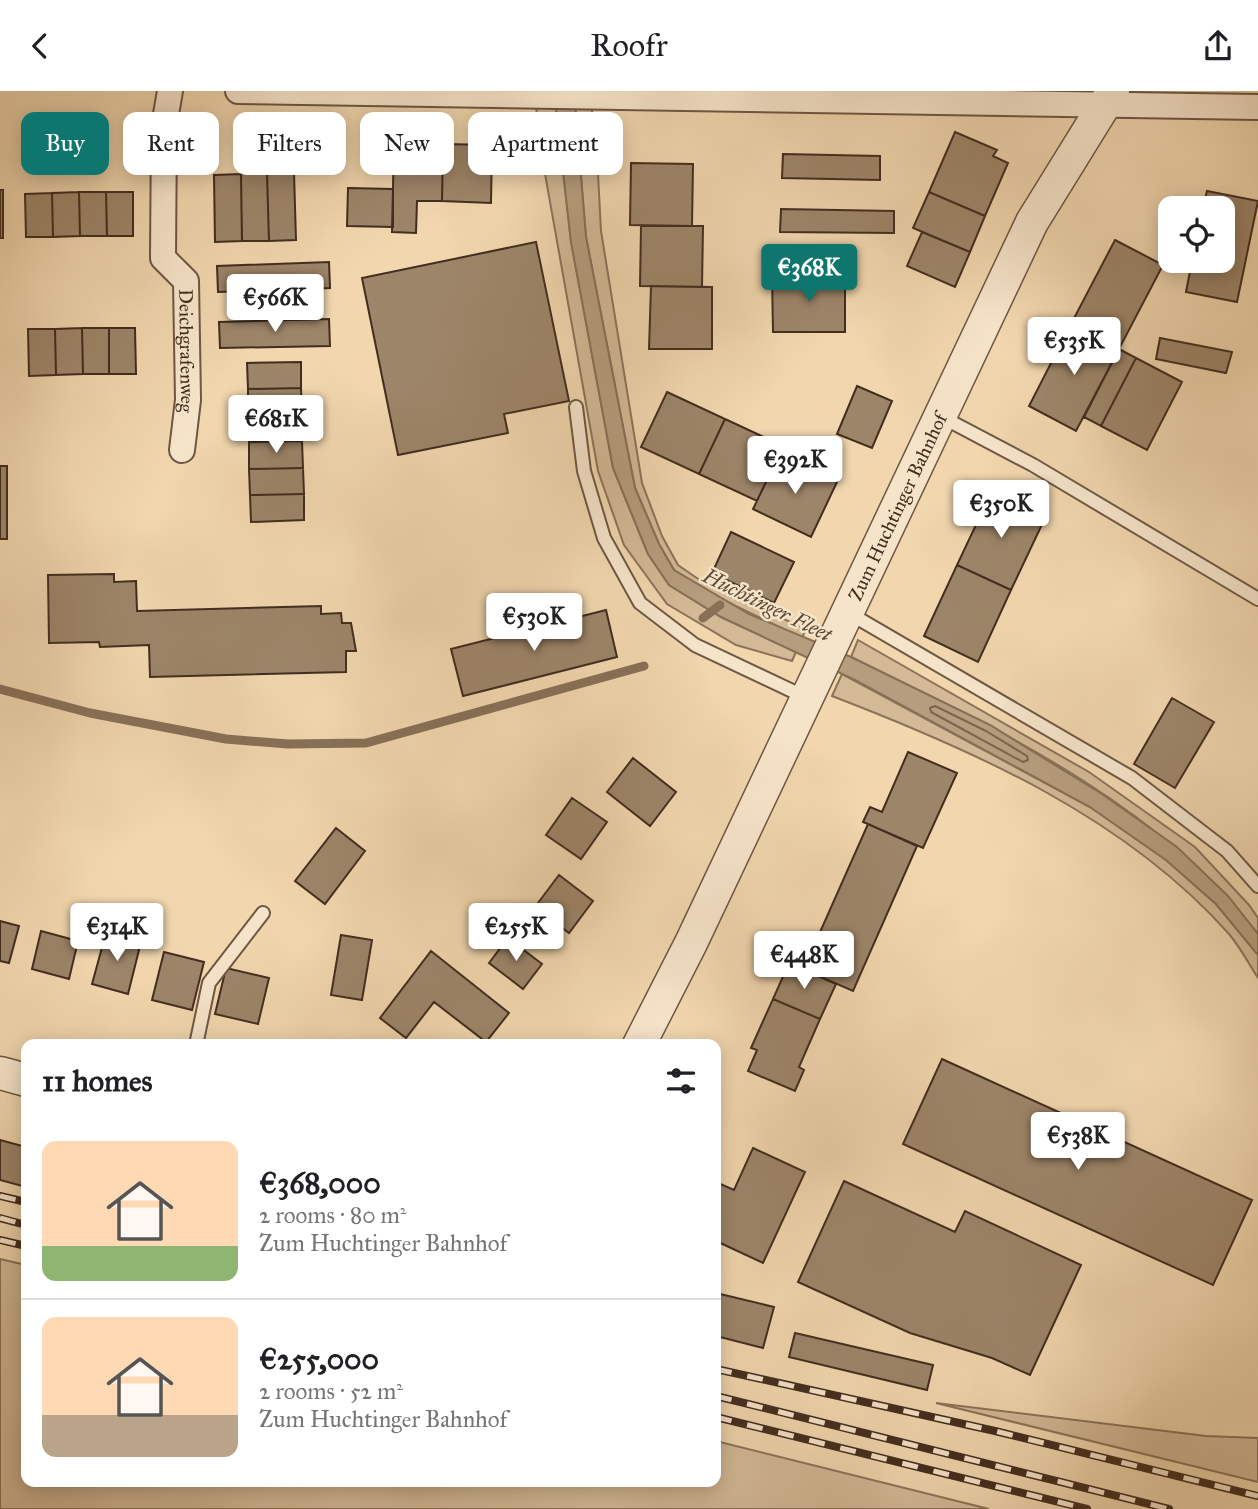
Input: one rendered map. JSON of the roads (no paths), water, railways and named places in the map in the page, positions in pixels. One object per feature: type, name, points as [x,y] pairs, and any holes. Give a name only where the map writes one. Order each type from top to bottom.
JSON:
[{"type":"street","name":"Deichgrafenweg","points":[[170,91],[164,125],[163,258],[187,281],[188,400],[182,450]]},
{"type":"street","points":[[238,91],[550,98],[768,95],[1109,98],[1258,107]]},
{"type":"street","name":"Zum Huchtinger Bahnhof","points":[[642,1039],[661,1005],[1032,222],[1109,98]]},
{"type":"street","points":[[0,1073],[21,1079]]},
{"type":"lane","points":[[576,407],[584,471],[604,538],[640,603],[695,645],[807,698]]},
{"type":"lane","points":[[940,415],[1033,465],[1258,599]]},
{"type":"lane","points":[[847,612],[1132,778],[1227,851],[1258,885]]},
{"type":"lane","points":[[197,1039],[209,983],[263,913]]},
{"type":"lane","points":[[649,1039],[661,1005]]},
{"type":"water","points":[[554,91],[574,91],[576,112],[556,112]]},
{"type":"water","points":[[563,175],[581,175],[586,237],[635,488],[659,544],[674,570],[749,614],[851,657],[990,725],[1102,794],[1177,847],[1228,896],[1258,934],[1258,955],[1216,904],[1166,860],[1090,807],[855,680],[721,617],[669,585],[648,554],[613,468],[571,242]]},
{"type":"waterway","name":"Huchtinger Fleet","points":[[703,618],[720,605]]},
{"type":"waterway","points":[[0,689],[90,713],[226,739],[288,744],[366,743],[644,666]]},
{"type":"railway","points":[[0,1196],[21,1201]]},
{"type":"railway","points":[[0,1218],[21,1224]]},
{"type":"railway","points":[[0,1240],[21,1245]]},
{"type":"railway","points":[[721,1370],[995,1431],[1258,1496]]},
{"type":"railway","points":[[721,1397],[1169,1509]]},
{"type":"railway","points":[[721,1418],[1087,1509]]}]
